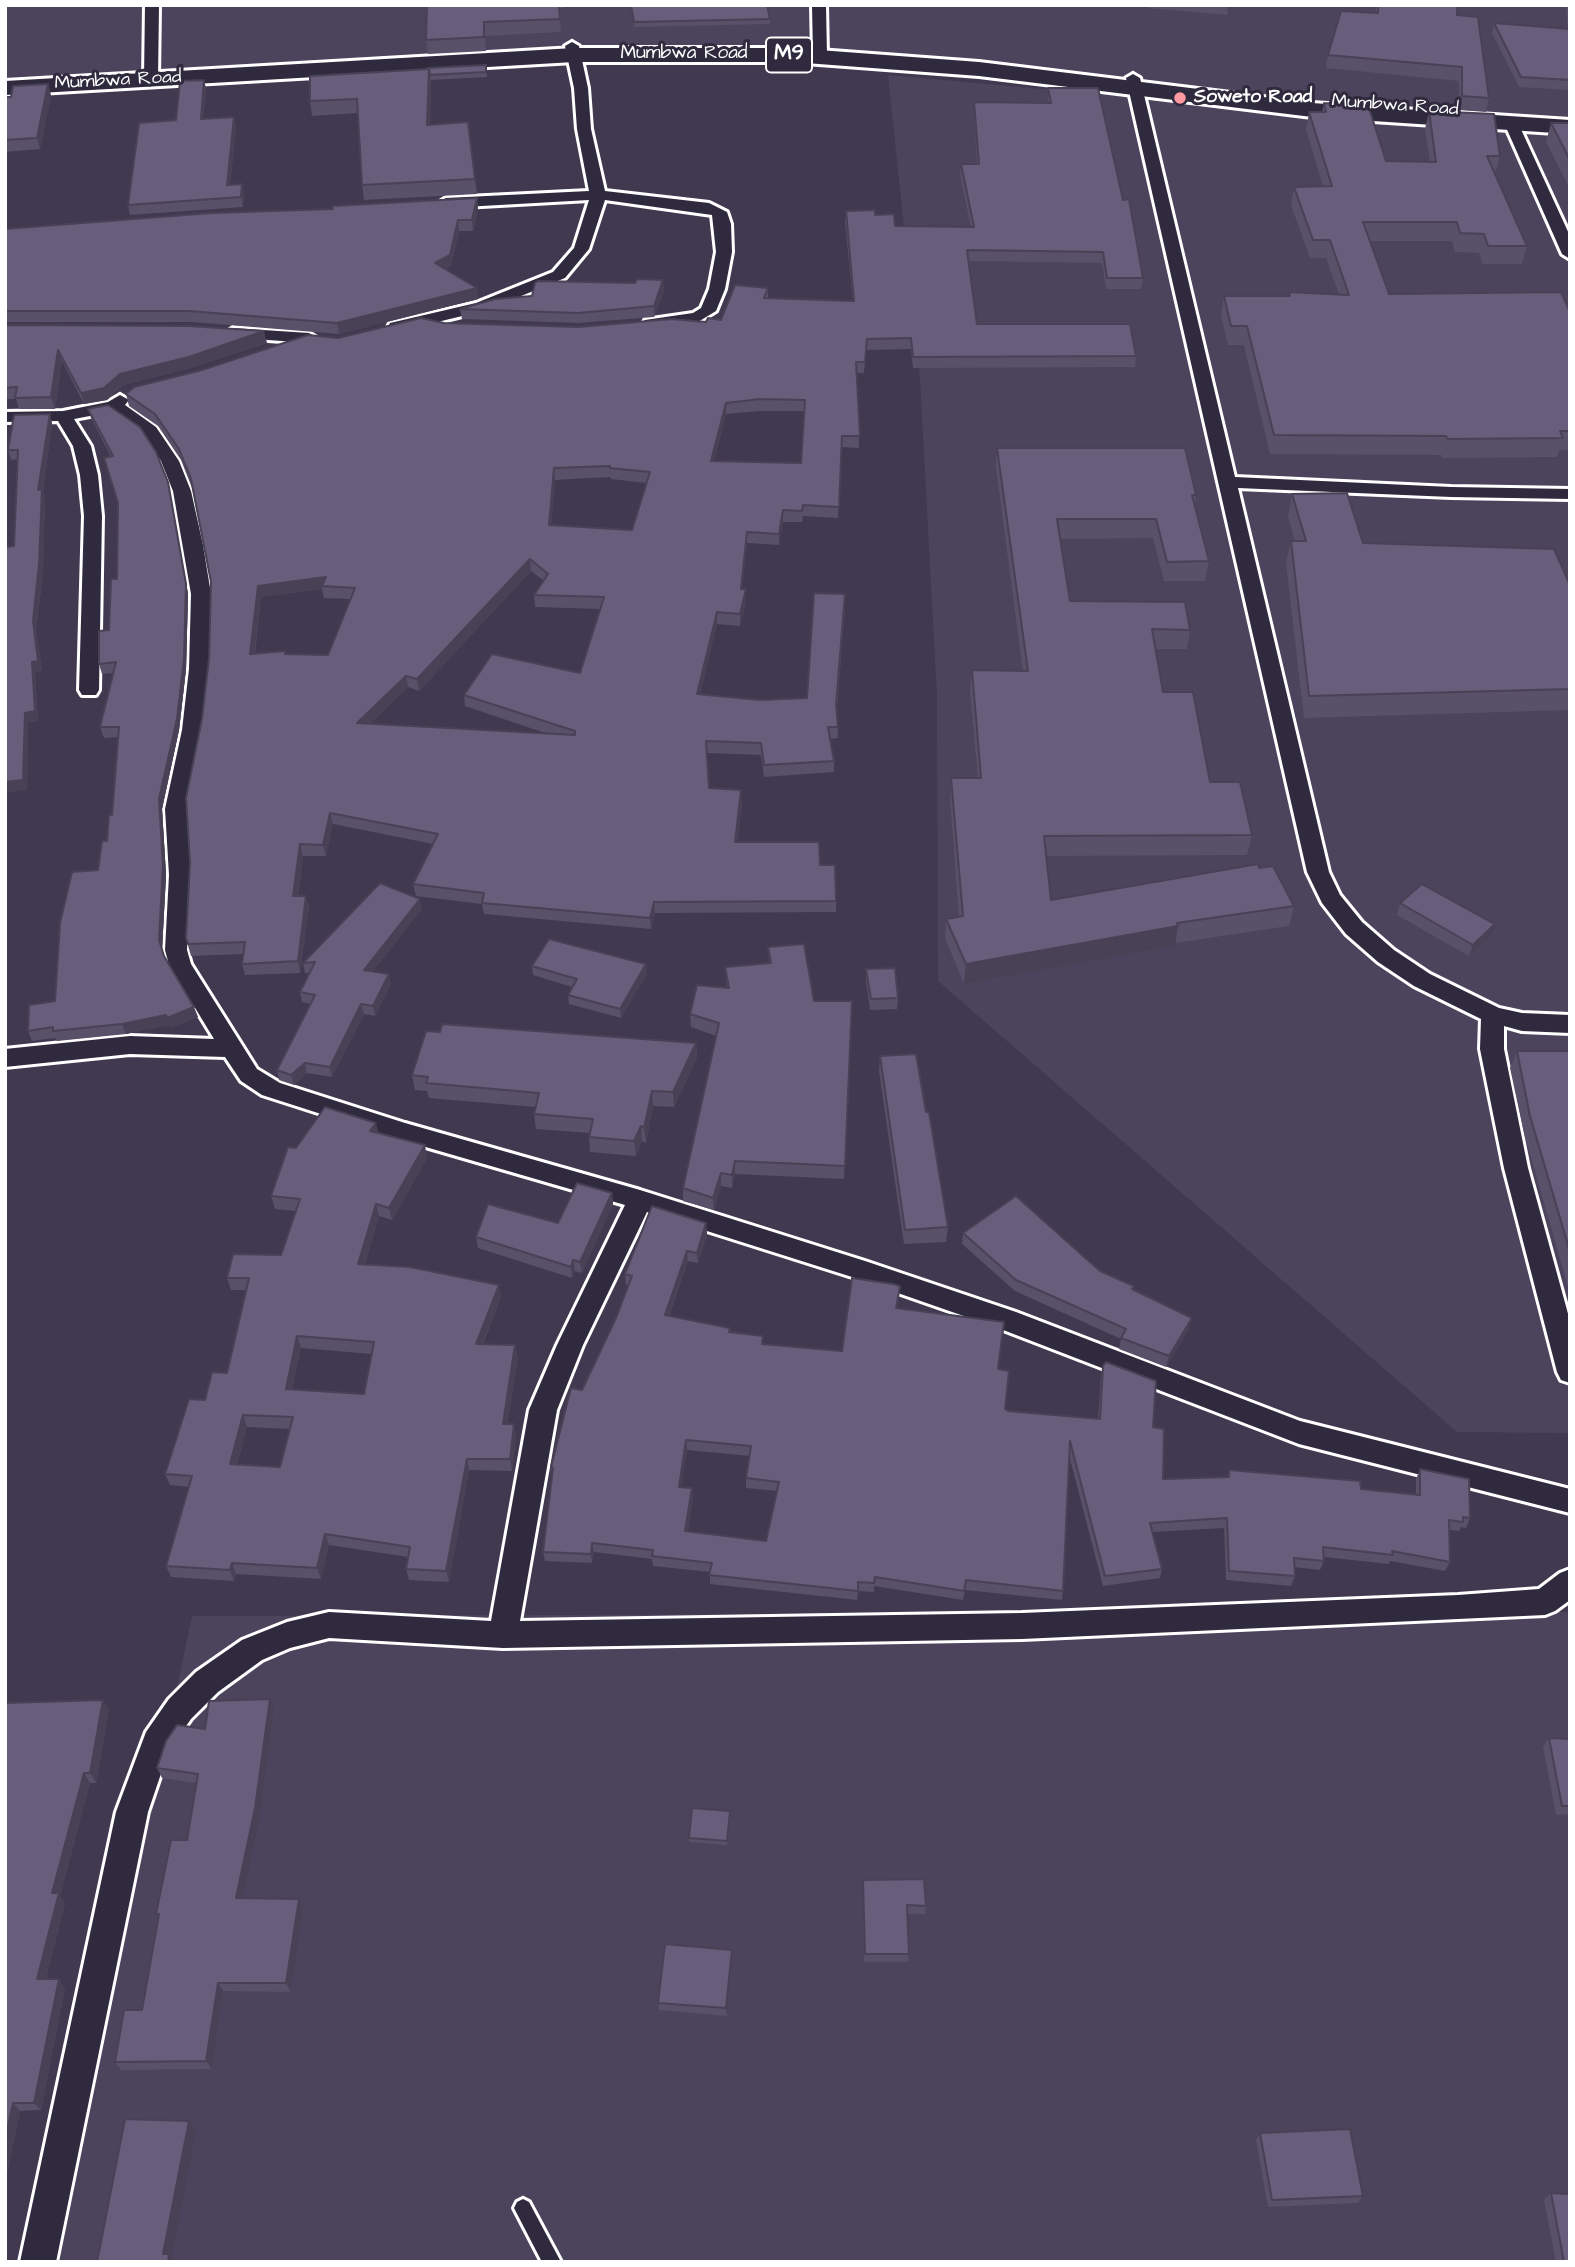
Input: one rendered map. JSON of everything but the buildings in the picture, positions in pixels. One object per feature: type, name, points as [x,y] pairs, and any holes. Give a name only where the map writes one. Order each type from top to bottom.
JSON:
[{"type":"main road","name":"Mumbwa Road","points":[[5,79],[151,74],[573,51],[820,51],[1324,101],[1570,117]]},
{"type":"main road","name":"Mumbwa Road","points":[[5,88],[151,74]]},
{"type":"main road","name":"Mumbwa Road","points":[[1134,83],[1312,110],[1570,127]]},
{"type":"street","points":[[151,74],[152,5]]},
{"type":"street","points":[[819,5],[820,51]]},
{"type":"street","points":[[374,333],[481,307],[559,275],[581,249],[595,213],[598,195],[584,129],[581,88],[573,51]]},
{"type":"street","points":[[1134,83],[1318,872],[1330,898],[1354,928],[1385,956],[1461,1001],[1493,1015],[1522,1022],[1570,1024]]},
{"type":"street","points":[[1512,125],[1570,254]]},
{"type":"street","points":[[428,204],[598,195],[709,208],[719,212],[723,224],[724,252],[717,289],[708,311],[698,317],[670,323],[634,325]]},
{"type":"street","points":[[421,321],[446,327],[470,328]]},
{"type":"street","points":[[216,331],[329,341]]},
{"type":"street","points":[[263,351],[309,338]]},
{"type":"street","points":[[5,417],[63,416],[114,406],[130,392]]},
{"type":"street","points":[[114,406],[150,431],[170,461],[182,491],[194,545],[201,594],[200,669],[192,730],[176,809],[180,876],[176,950],[180,965],[249,1075],[271,1089],[405,1132],[640,1200],[856,1268],[1007,1320],[1299,1432],[1570,1501]]},
{"type":"street","points":[[63,416],[82,446],[92,502],[89,690]]},
{"type":"street","points":[[1229,482],[1451,492],[1570,494]]},
{"type":"street","points":[[1493,1015],[1492,1049],[1516,1168],[1570,1372]]},
{"type":"street","points":[[5,1058],[130,1045],[230,1048]]},
{"type":"street","points":[[503,1634],[542,1410],[640,1200]]},
{"type":"street","points":[[37,2262],[132,1812],[157,1742],[180,1709],[207,1682],[252,1650],[287,1635],[329,1625],[503,1634],[1022,1626],[1545,1602],[1570,1582]]},
{"type":"lane","points":[[523,2208],[552,2262]]},
{"type":"shaded area","points":[[5,5],[1570,5],[1570,127],[1511,128],[903,60],[557,55],[5,83]]},
{"type":"shaded area","points":[[888,75],[1492,130],[1570,133],[1570,1433],[1457,1432],[938,981],[937,696],[920,379]]},
{"type":"shaded area","points":[[1570,1612],[1570,2262],[56,2262],[192,1616]]},
{"type":"place","name":"Soweto Road","points":[[1180,98]]}]
